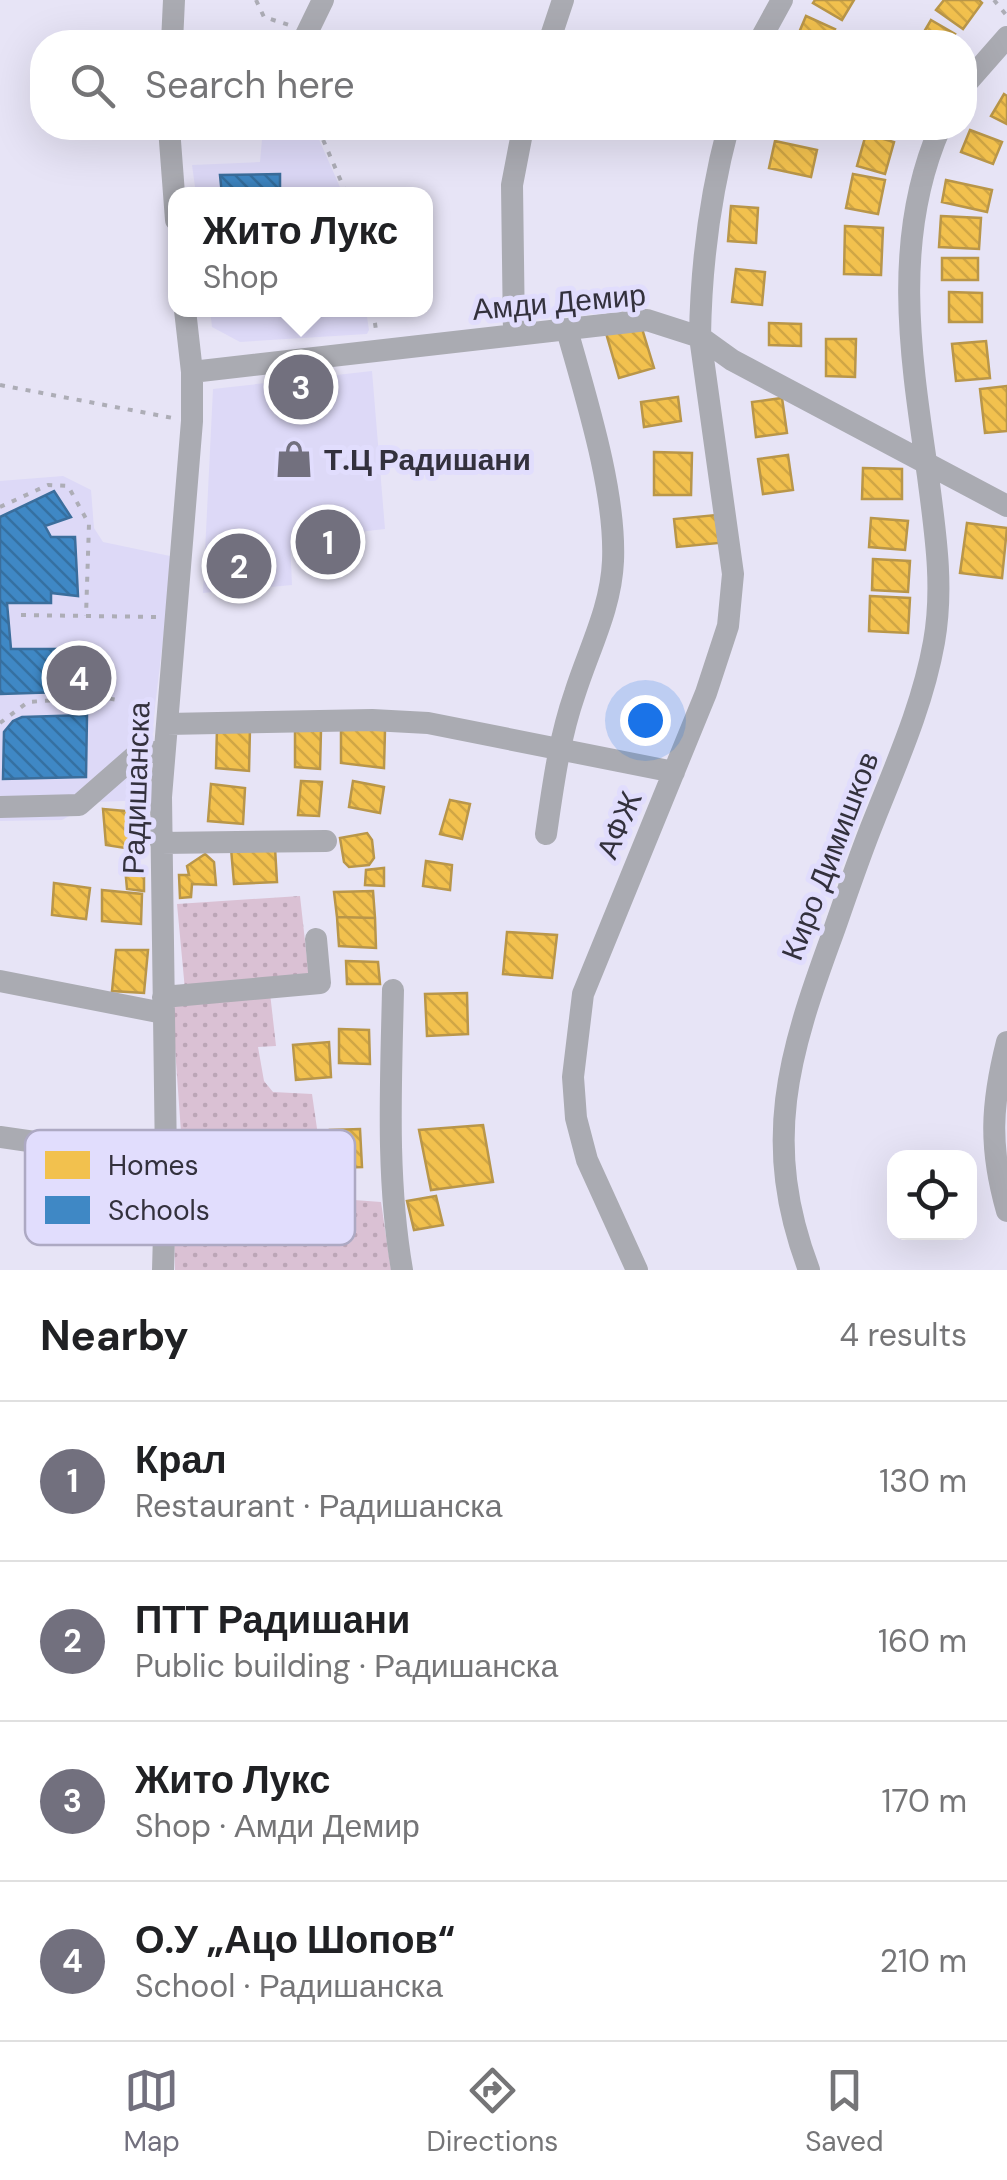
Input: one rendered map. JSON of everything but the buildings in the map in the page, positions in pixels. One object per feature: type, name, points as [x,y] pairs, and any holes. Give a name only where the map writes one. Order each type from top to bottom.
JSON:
[{"type":"street","points":[[173,30],[174,0]]},
{"type":"street","points":[[308,30],[323,0]]},
{"type":"street","points":[[552,30],[563,0]]},
{"type":"street","points":[[765,30],[782,0]]},
{"type":"street","points":[[977,71],[1007,37]]},
{"type":"street","points":[[171,140],[174,187]]},
{"type":"street","points":[[514,335],[512,185],[521,140]]},
{"type":"street","name":"АФЖ","points":[[636,1270],[588,1160],[576,1118],[573,1076],[583,994],[724,644],[731,606],[732,574],[700,336],[710,211],[725,140]]},
{"type":"street","name":"Киро Димишков","points":[[809,1270],[792,1210],[783,1145],[789,1070],[809,996],[902,751],[934,641],[939,572],[914,380],[909,240],[936,140]]},
{"type":"street","name":"Радишанска","points":[[165,1130],[161,843],[164,752],[192,421],[186,317]]},
{"type":"street","name":"Амди Демир","points":[[192,372],[647,320],[700,336],[732,360],[1007,506]]},
{"type":"street","points":[[546,834],[559,748],[575,692],[601,626],[613,562],[608,500],[567,330]]},
{"type":"street","points":[[167,724],[372,720],[428,723],[674,772]]},
{"type":"street","points":[[0,807],[79,805],[135,756],[164,752]]},
{"type":"street","points":[[161,843],[326,841]]},
{"type":"street","points":[[0,980],[163,1005],[320,982],[316,939]]},
{"type":"street","points":[[392,990],[390,1152],[402,1270]]},
{"type":"street","points":[[1007,1042],[993,1112],[992,1139],[1007,1211]]},
{"type":"street","points":[[0,1137],[25,1141]]},
{"type":"street","name":"Радишанска","points":[[163,1270],[164,1245]]},
{"type":"path","points":[[256,0],[264,17],[296,30]]},
{"type":"path","points":[[994,0],[1007,16]]},
{"type":"path","points":[[323,140],[344,187]]},
{"type":"path","points":[[0,385],[192,421]]},
{"type":"path","points":[[0,507],[48,485],[68,486],[89,524],[86,616]]},
{"type":"path","points":[[21,616],[178,617]]},
{"type":"path","points":[[0,724],[28,702],[100,697],[118,700]]},
{"type":"shaded area","points":[[262,140],[319,140],[340,187],[195,187],[192,165],[260,162]]},
{"type":"shaded area","points":[[211,317],[367,317],[369,330],[367,334],[240,342],[212,327]]},
{"type":"shaded area","name":"Т.Ц Радишани","points":[[372,371],[385,529],[290,540],[292,585],[203,593],[213,389]]},
{"type":"shaded area","points":[[63,476],[91,490],[94,528],[103,542],[170,556],[147,772],[151,800],[94,802],[62,820],[0,821],[0,481]]},
{"type":"shaded area","points":[[300,896],[309,977],[185,990],[177,904]]},
{"type":"shaded area","points":[[270,993],[276,1046],[258,1047],[264,1081],[273,1092],[312,1094],[317,1130],[181,1130],[172,1006]]},
{"type":"shaded area","points":[[355,1200],[381,1202],[391,1270],[175,1270],[174,1245],[355,1245]]},
{"type":"place","name":"Жито Лукс","points":[[301,387]]},
{"type":"place","name":"Т.Ц Радишани","points":[[294,459]]},
{"type":"place","name":"Крал","points":[[328,542]]},
{"type":"place","name":"ПТТ Радишани","points":[[239,566]]},
{"type":"place","name":"О.У „Ацо Шопов“","points":[[79,678]]}]
